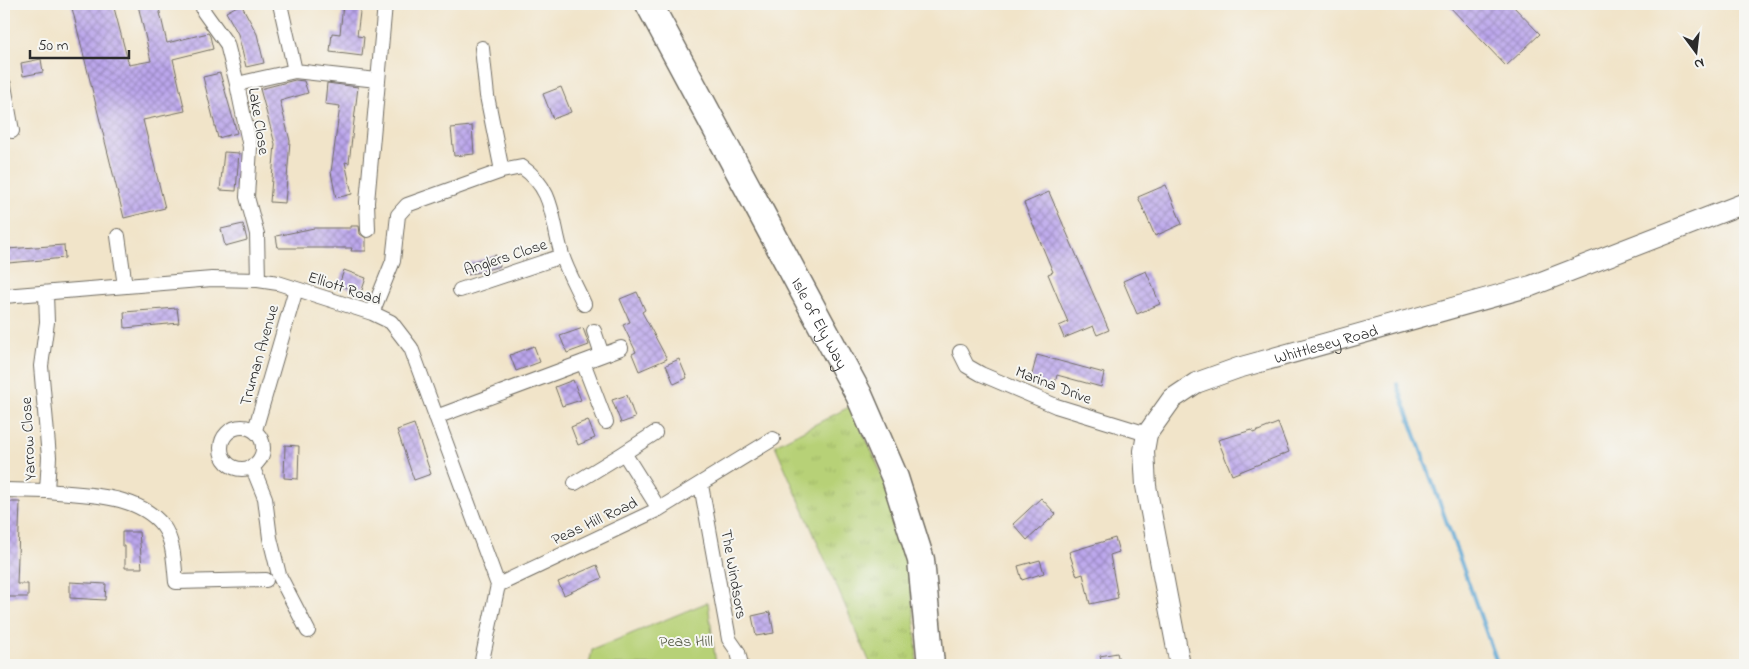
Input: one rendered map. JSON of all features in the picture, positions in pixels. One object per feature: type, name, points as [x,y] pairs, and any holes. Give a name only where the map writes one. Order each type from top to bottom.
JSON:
[{"type":"highway","name":"Isle of Ely Way","points":[[649,4],[859,396],[895,478],[921,560],[931,665]]},
{"type":"street","name":"Lake Close","points":[[202,4],[204,12],[227,44],[250,147],[248,197],[257,234],[258,280]]},
{"type":"street","points":[[280,4],[295,70]]},
{"type":"street","points":[[368,230],[366,202],[385,4]]},
{"type":"street","points":[[482,48],[487,96],[502,171]]},
{"type":"street","points":[[237,84],[295,70],[377,80]]},
{"type":"street","points":[[4,85],[12,131]]},
{"type":"street","points":[[372,313],[393,261],[398,215],[402,210],[417,200],[502,171],[522,167],[535,176],[544,188],[553,214],[562,256],[584,304]]},
{"type":"street","name":"Whittlesey Road","points":[[1180,665],[1146,486],[1144,450],[1147,434],[1172,399],[1196,384],[1238,368],[1531,286],[1745,203]]},
{"type":"street","points":[[118,236],[125,286]]},
{"type":"street","name":"Anglers Close","points":[[460,290],[467,286],[562,256]]},
{"type":"street","name":"Elliott Road","points":[[4,296],[212,279],[258,280],[296,289],[372,313],[391,322],[411,348],[498,585]]},
{"type":"street","name":"Truman Avenue","points":[[254,430],[296,289]]},
{"type":"street","name":"Yarrow Close","points":[[46,294],[47,322],[41,366],[49,456],[47,491],[123,502],[144,509],[163,526],[172,551],[176,582],[266,580]]},
{"type":"street","points":[[594,331],[602,355]]},
{"type":"street","points":[[436,417],[621,348]]},
{"type":"street","name":"Marina Drive","points":[[960,352],[967,366],[981,374],[1056,406],[1147,434]]},
{"type":"street","points":[[583,362],[606,422]]},
{"type":"street","name":"Truman Avenue","points":[[237,427],[246,427],[254,430],[260,437],[262,453],[252,466],[243,469],[234,468],[226,463],[220,446],[223,437],[229,430],[237,427]]},
{"type":"street","points":[[575,483],[654,432]]},
{"type":"street","name":"Peas Hill Road","points":[[498,585],[660,509],[772,439]]},
{"type":"street","points":[[624,453],[660,509]]},
{"type":"street","points":[[252,466],[266,498],[270,538],[279,575],[308,631]]},
{"type":"street","name":"The Windsors","points":[[701,485],[729,639],[738,652],[741,665]]},
{"type":"street","points":[[4,490],[47,491]]},
{"type":"street","points":[[481,665],[498,585]]},
{"type":"green space","points":[[851,406],[884,480],[895,512],[909,577],[915,621],[917,665],[871,665],[775,445]]},
{"type":"green space","name":"Peas Hill","points":[[708,602],[716,665],[589,665],[592,650]]},
{"type":"building","points":[[71,4],[113,4],[129,65],[151,61],[138,5],[158,4],[167,43],[208,33],[210,36],[213,49],[173,59],[185,111],[143,120],[165,208],[124,218]]},
{"type":"building","points":[[241,4],[257,34],[264,63],[246,67],[238,34],[226,12]]},
{"type":"building","points":[[343,4],[361,4],[357,36],[364,37],[362,56],[330,52],[332,33],[340,34]]},
{"type":"building","points":[[1447,4],[1511,4],[1540,34],[1506,66]]},
{"type":"building","points":[[41,59],[43,72],[23,76],[21,63]]},
{"type":"building","points":[[220,73],[237,133],[218,138],[203,77]]},
{"type":"building","points":[[295,80],[304,81],[308,93],[280,101],[290,141],[285,203],[270,202],[275,144],[260,89]]},
{"type":"building","points":[[327,83],[358,87],[349,163],[345,162],[352,194],[336,198],[331,172],[340,106],[325,104]]},
{"type":"building","points":[[561,87],[571,112],[553,119],[543,94]]},
{"type":"building","points":[[472,126],[474,154],[454,156],[451,128]]},
{"type":"building","points":[[224,152],[239,153],[236,191],[220,190]]},
{"type":"building","points":[[1166,185],[1182,224],[1155,236],[1138,197]]},
{"type":"building","points":[[1049,192],[1109,330],[1097,335],[1093,326],[1064,338],[1059,326],[1068,322],[1048,274],[1053,272],[1024,203]]},
{"type":"building","points":[[243,224],[247,240],[225,246],[221,229]]},
{"type":"building","points":[[351,226],[359,226],[360,234],[366,238],[366,251],[351,251],[352,248],[278,248],[276,236],[314,228],[351,228]]},
{"type":"building","points":[[64,245],[65,258],[8,263],[7,249]]},
{"type":"building","points":[[496,255],[500,266],[468,275],[464,264]]},
{"type":"building","points":[[344,270],[366,278],[361,293],[339,285]]},
{"type":"building","points":[[1146,271],[1160,304],[1137,314],[1123,281]]},
{"type":"building","points":[[637,292],[645,310],[642,312],[667,359],[639,371],[632,354],[636,352],[623,325],[630,322],[620,299]]},
{"type":"building","points":[[177,308],[179,323],[125,328],[124,312]]},
{"type":"building","points":[[583,328],[589,345],[567,353],[560,336]]},
{"type":"building","points":[[534,346],[540,362],[516,371],[510,355]]},
{"type":"building","points":[[1037,355],[1104,373],[1101,387],[1057,375],[1055,384],[1049,382],[1047,387],[1030,382]]},
{"type":"building","points":[[679,359],[687,378],[674,384],[666,365]]},
{"type":"building","points":[[573,380],[581,400],[562,406],[555,387]]},
{"type":"building","points":[[627,395],[635,418],[621,423],[612,400]]},
{"type":"building","points":[[588,420],[595,438],[578,445],[571,427]]},
{"type":"building","points":[[1278,423],[1289,452],[1232,475],[1218,440],[1252,430],[1253,433]]},
{"type":"building","points":[[414,424],[431,474],[414,480],[397,430]]},
{"type":"building","points":[[285,445],[299,446],[298,479],[284,478]]},
{"type":"building","points":[[1041,498],[1056,514],[1027,540],[1013,524]]},
{"type":"building","points":[[4,502],[20,502],[17,584],[28,584],[28,597],[4,597]]},
{"type":"building","points":[[122,532],[139,532],[142,568],[125,568],[125,546],[122,546]]},
{"type":"building","points":[[1115,538],[1119,552],[1110,555],[1118,598],[1090,604],[1083,574],[1077,576],[1069,552]]},
{"type":"building","points":[[1040,560],[1044,573],[1022,580],[1018,566]]},
{"type":"building","points":[[597,565],[602,578],[564,595],[558,582]]},
{"type":"building","points":[[70,582],[106,584],[105,600],[70,598]]},
{"type":"building","points":[[770,612],[774,633],[756,636],[752,616]]},
{"type":"building","points":[[1117,653],[1120,665],[1102,665],[1100,656]]},
{"type":"waterway","points":[[1397,384],[1498,665]]}]
